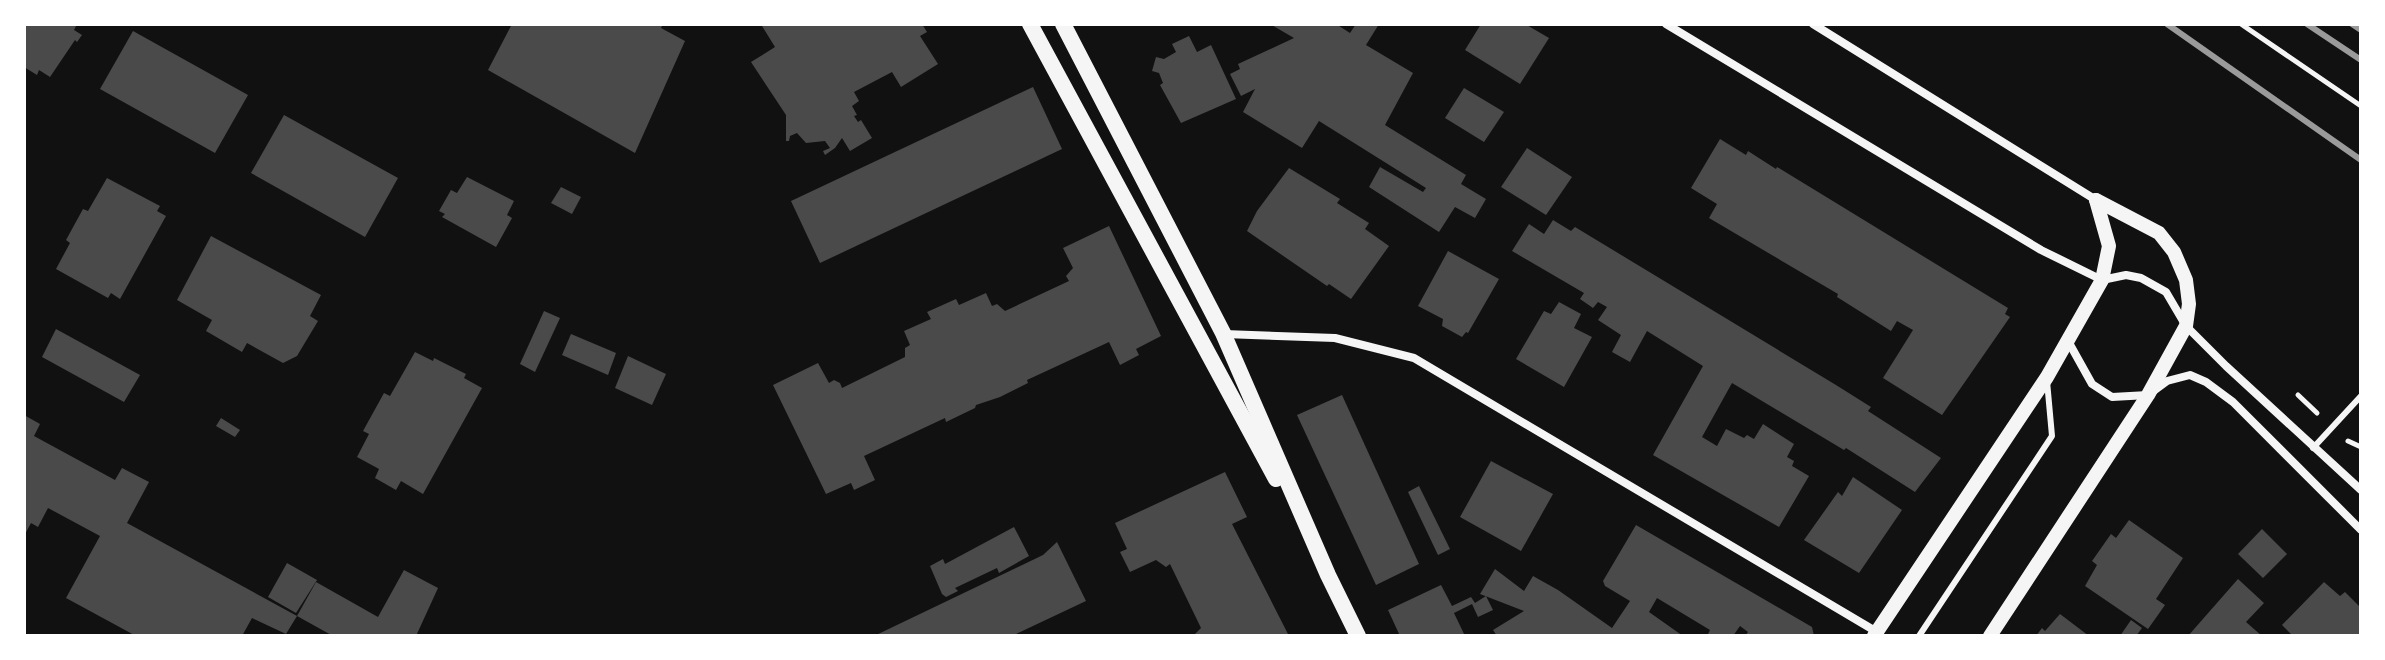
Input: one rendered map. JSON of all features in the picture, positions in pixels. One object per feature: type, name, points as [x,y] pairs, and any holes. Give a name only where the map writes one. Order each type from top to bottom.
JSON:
[{"type":"main road","points":[[1030,24],[1358,636]]},
{"type":"main road","points":[[1063,24],[1223,333],[1328,575]]},
{"type":"street","points":[[1666,24],[2041,250],[2102,280],[2126,275],[2166,292],[2186,326],[2361,490]]},
{"type":"street","points":[[1813,24],[2096,200],[2159,233],[2174,252],[2186,280],[2189,304],[2186,326],[2148,395],[1990,636]]},
{"type":"street","points":[[1223,333],[1335,338],[1414,358],[1876,634],[2047,377],[2102,280],[2109,246],[2096,200]]},
{"type":"street","points":[[2068,341],[2092,384],[2112,397],[2148,395],[2167,381],[2190,375],[2206,382],[2233,402],[2361,530]]},
{"type":"lane","points":[[1919,636],[2052,436],[2047,377]]},
{"type":"lane","points":[[2313,448],[2361,396]]},
{"type":"path","points":[[2241,24],[2361,106]]},
{"type":"building","points":[[24,24],[77,24],[74,30],[82,35],[77,42],[75,40],[50,77],[39,70],[37,75],[24,67]]},
{"type":"building","points":[[512,24],[663,24],[661,28],[685,41],[635,153],[488,70]]},
{"type":"building","points":[[922,24],[927,32],[920,36],[938,64],[901,87],[892,72],[854,92],[859,101],[852,106],[857,115],[854,116],[858,122],[861,120],[872,138],[850,151],[842,138],[825,155],[823,151],[830,148],[825,141],[806,143],[797,133],[786,141],[786,115],[751,62],[775,47],[762,26]]},
{"type":"building","points":[[1270,24],[1336,24],[1350,33],[1356,24],[1379,24],[1366,45],[1413,73],[1385,125],[1466,175],[1461,184],[1486,199],[1475,218],[1455,207],[1439,232],[1369,187],[1380,167],[1423,192],[1426,188],[1319,121],[1302,148],[1243,112],[1255,89],[1241,96],[1230,74],[1240,69],[1238,64],[1294,38]]},
{"type":"building","points":[[1481,24],[1525,24],[1549,38],[1520,84],[1465,50]]},
{"type":"building","points":[[133,31],[248,95],[215,153],[100,89]]},
{"type":"building","points":[[1189,36],[1197,52],[1211,45],[1236,99],[1181,123],[1160,85],[1163,83],[1159,73],[1152,71],[1156,57],[1164,59],[1176,52],[1172,44]]},
{"type":"building","points":[[1033,87],[1062,149],[820,263],[791,201]]},
{"type":"building","points":[[1464,88],[1504,112],[1484,142],[1445,118]]},
{"type":"building","points":[[284,115],[398,178],[365,237],[251,173]]},
{"type":"building","points":[[1720,139],[1746,155],[1748,151],[1777,167],[2008,308],[2005,314],[2010,317],[1942,415],[1883,378],[1913,330],[1897,321],[1891,331],[1837,297],[1838,294],[1709,218],[1717,204],[1691,188]]},
{"type":"building","points":[[1527,148],[1572,177],[1546,215],[1501,187]]},
{"type":"building","points":[[1289,168],[1340,199],[1337,203],[1369,223],[1365,229],[1389,246],[1351,299],[1247,231],[1257,211]]},
{"type":"building","points":[[467,177],[514,201],[507,215],[512,218],[496,247],[442,217],[445,214],[439,211],[451,190],[457,193]]},
{"type":"building","points":[[107,178],[160,206],[157,211],[166,216],[120,299],[111,293],[108,298],[56,269],[70,243],[66,240],[83,209],[88,211]]},
{"type":"building","points":[[561,187],[581,197],[572,214],[551,203]]},
{"type":"building","points":[[1553,220],[1571,231],[1575,227],[1836,385],[1871,407],[1868,411],[1941,458],[1915,492],[1846,448],[1844,450],[1732,383],[1702,437],[1717,446],[1726,429],[1744,438],[1747,435],[1754,439],[1763,424],[1794,444],[1787,457],[1794,461],[1792,466],[1809,476],[1779,527],[1653,455],[1703,366],[1647,331],[1630,362],[1612,352],[1621,335],[1598,320],[1607,307],[1598,302],[1593,308],[1580,299],[1584,293],[1512,251],[1529,224],[1544,234]]},
{"type":"building","points":[[1109,226],[1161,336],[1136,349],[1139,355],[1120,365],[1109,342],[1027,380],[1028,383],[1000,397],[976,405],[946,422],[945,418],[864,456],[875,480],[854,490],[851,483],[826,494],[773,385],[818,363],[829,383],[834,380],[842,388],[905,357],[905,348],[910,345],[904,331],[931,319],[927,312],[956,299],[959,305],[986,293],[992,306],[997,304],[1005,311],[1069,281],[1066,276],[1073,268],[1063,248]]},
{"type":"building","points":[[211,236],[321,295],[310,316],[318,321],[297,356],[283,363],[247,343],[242,352],[206,331],[212,320],[177,300]]},
{"type":"building","points":[[1448,251],[1499,279],[1468,333],[1462,337],[1442,326],[1443,319],[1418,306]]},
{"type":"building","points":[[1559,302],[1581,314],[1574,328],[1592,337],[1564,387],[1516,359],[1544,311],[1551,314]]},
{"type":"building","points":[[544,311],[560,318],[535,372],[520,364]]},
{"type":"building","points":[[56,329],[140,375],[124,402],[42,357]]},
{"type":"building","points":[[571,334],[616,353],[608,375],[562,355]]},
{"type":"building","points":[[415,352],[466,374],[464,378],[482,388],[423,494],[401,481],[396,490],[375,478],[379,469],[357,457],[369,434],[363,431],[384,393],[390,396]]},
{"type":"building","points":[[628,356],[666,374],[652,405],[615,388]]},
{"type":"building","points":[[1342,395],[1419,564],[1376,585],[1297,415]]},
{"type":"building","points":[[24,415],[40,424],[34,436],[115,480],[122,468],[149,482],[127,523],[297,616],[286,634],[252,618],[242,636],[136,636],[66,598],[100,536],[48,508],[38,527],[31,523],[24,536]]},
{"type":"building","points":[[221,418],[240,430],[235,437],[216,426]]},
{"type":"building","points":[[1491,461],[1553,494],[1521,551],[1460,517]]},
{"type":"building","points":[[1225,472],[1247,517],[1232,524],[1288,634],[1284,636],[1193,636],[1201,628],[1170,564],[1166,567],[1156,560],[1130,572],[1120,552],[1127,549],[1115,523]]},
{"type":"building","points":[[1853,477],[1902,510],[1859,573],[1804,540],[1838,492],[1842,496]]},
{"type":"building","points":[[1419,486],[1450,549],[1438,555],[1408,492]]},
{"type":"building","points":[[2129,520],[2183,558],[2156,599],[2165,605],[2148,629],[2085,586],[2097,565],[2092,561],[2111,534],[2116,538]]},
{"type":"building","points":[[1636,525],[1812,627],[1814,636],[1745,636],[1748,632],[1740,626],[1733,636],[1707,636],[1710,630],[1657,598],[1649,612],[1683,636],[1497,636],[1493,630],[1524,611],[1480,594],[1495,569],[1524,591],[1533,576],[1612,628],[1630,601],[1605,586],[1603,581]]},
{"type":"building","points":[[1014,527],[1029,556],[999,573],[997,568],[955,588],[958,591],[946,597],[942,594],[930,566],[943,559],[945,564]]},
{"type":"building","points":[[2262,529],[2287,554],[2263,578],[2238,554]]},
{"type":"building","points":[[1057,542],[1086,601],[1012,636],[874,636],[1043,555]]},
{"type":"building","points":[[287,563],[317,580],[296,613],[268,597]]},
{"type":"building","points":[[404,570],[438,588],[416,636],[333,636],[297,616],[316,582],[378,617]]},
{"type":"building","points":[[2238,579],[2264,603],[2246,622],[2262,636],[2188,636]]},
{"type":"building","points":[[2324,582],[2340,596],[2345,592],[2361,608],[2361,636],[2293,636],[2282,625]]},
{"type":"building","points":[[1441,585],[1452,606],[1471,597],[1475,603],[1486,596],[1493,610],[1478,617],[1472,604],[1454,613],[1465,636],[1400,636],[1388,610]]},
{"type":"building","points":[[2060,614],[2089,636],[2036,636]]},
{"type":"building","points":[[2131,620],[2142,628],[2136,636],[2120,636]]},
{"type":"railway","points":[[2167,24],[2361,160]]},
{"type":"railway","points":[[2307,24],[2361,60]]},
{"type":"railway","points":[[2352,24],[2361,30]]}]
